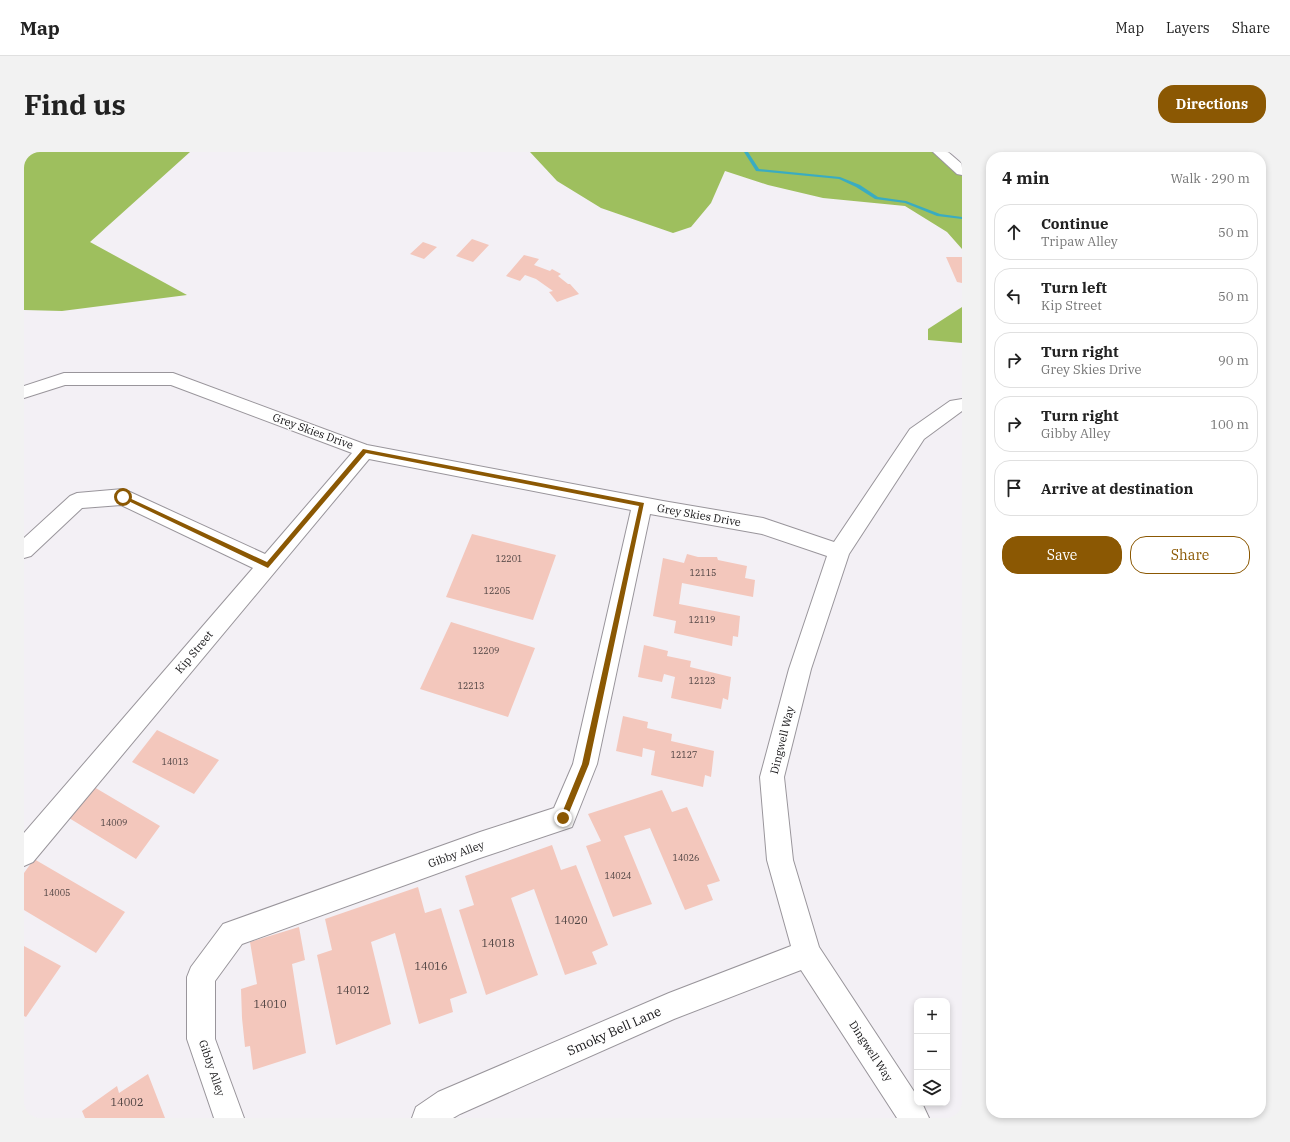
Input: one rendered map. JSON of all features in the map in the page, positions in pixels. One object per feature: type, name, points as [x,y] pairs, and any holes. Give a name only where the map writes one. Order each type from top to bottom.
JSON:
[{"type":"street","points":[[940,152],[962,171]]},
{"type":"street","name":"Grey Skies Drive","points":[[24,392],[64,378],[173,379],[365,451],[642,505],[763,526],[839,552]]},
{"type":"street","name":"Dingwell Way","points":[[914,1118],[807,954],[780,860],[772,777],[800,668],[839,552],[917,434],[956,406],[962,405]]},
{"type":"street","name":"Kip Street","points":[[24,853],[365,451]]},
{"type":"street","points":[[24,550],[77,501],[123,497],[268,565]]},
{"type":"street","name":"Gibby Alley","points":[[229,1118],[200,1039],[201,977],[233,934],[480,845],[563,818],[585,764],[642,505]]},
{"type":"street","name":"Smoky Bell Lane","points":[[427,1118],[449,1103],[669,1007],[807,954]]},
{"type":"green space","points":[[24,152],[190,152],[90,242],[187,295],[62,311],[24,310]]},
{"type":"green space","points":[[530,152],[940,152],[962,171],[962,249],[947,232],[905,206],[823,198],[768,185],[725,171],[711,203],[691,227],[673,233],[601,208],[557,181]]},
{"type":"green space","points":[[962,307],[962,343],[928,340],[928,329]]},
{"type":"building","points":[[472,239],[489,245],[473,262],[456,256]]},
{"type":"building","points":[[423,242],[437,247],[424,259],[410,254]]},
{"type":"building","points":[[524,255],[539,259],[534,265],[550,271],[552,269],[561,274],[558,276],[570,284],[579,294],[557,302],[549,292],[553,291],[536,279],[525,275],[520,281],[506,276]]},
{"type":"building","points":[[946,257],[962,257],[962,283],[957,282]]},
{"type":"building","points":[[472,534],[556,555],[533,620],[446,597]]},
{"type":"building","points":[[687,554],[698,557],[717,557],[718,560],[747,566],[745,578],[755,580],[753,597],[682,583],[679,604],[740,616],[738,637],[733,636],[732,646],[674,633],[676,621],[653,616],[663,558],[684,563]]},
{"type":"building","points":[[451,622],[535,648],[508,717],[420,689]]},
{"type":"building","points":[[644,645],[668,651],[667,656],[691,661],[690,667],[731,677],[728,700],[723,698],[721,709],[671,698],[675,677],[664,674],[662,682],[638,677]]},
{"type":"building","points":[[623,716],[648,722],[647,728],[672,734],[671,741],[714,751],[711,777],[705,775],[703,787],[651,775],[655,751],[643,748],[642,757],[616,751]]},
{"type":"building","points":[[157,730],[219,760],[194,794],[132,762]]},
{"type":"building","points":[[94,787],[160,826],[136,859],[69,818]]},
{"type":"building","points":[[662,790],[672,812],[687,807],[720,881],[707,885],[713,900],[685,910],[650,828],[624,836],[652,904],[613,917],[586,846],[601,841],[588,814]]},
{"type":"building","points":[[552,845],[561,870],[576,865],[608,945],[592,952],[597,964],[565,975],[534,889],[511,898],[538,975],[486,995],[459,910],[474,905],[465,876]]},
{"type":"building","points":[[34,859],[125,912],[96,953],[24,910],[24,873]]},
{"type":"building","points":[[418,887],[425,913],[441,908],[467,993],[450,999],[453,1012],[419,1024],[395,933],[371,942],[391,1024],[336,1045],[317,955],[332,950],[325,919]]},
{"type":"building","points":[[299,927],[305,960],[292,964],[306,1053],[253,1070],[250,1046],[245,1047],[241,989],[257,984],[250,942]]},
{"type":"building","points":[[24,946],[61,966],[26,1017],[24,1016]]},
{"type":"building","points":[[148,1074],[165,1118],[85,1118],[82,1111],[117,1086],[119,1093]]},
{"type":"waterway","points":[[746,152],[758,170],[840,178],[858,186],[877,198],[906,202],[939,215],[962,218]]},
{"type":"route","points":[[123,497],[268,565],[365,451],[642,505],[585,764],[563,818]]}]
